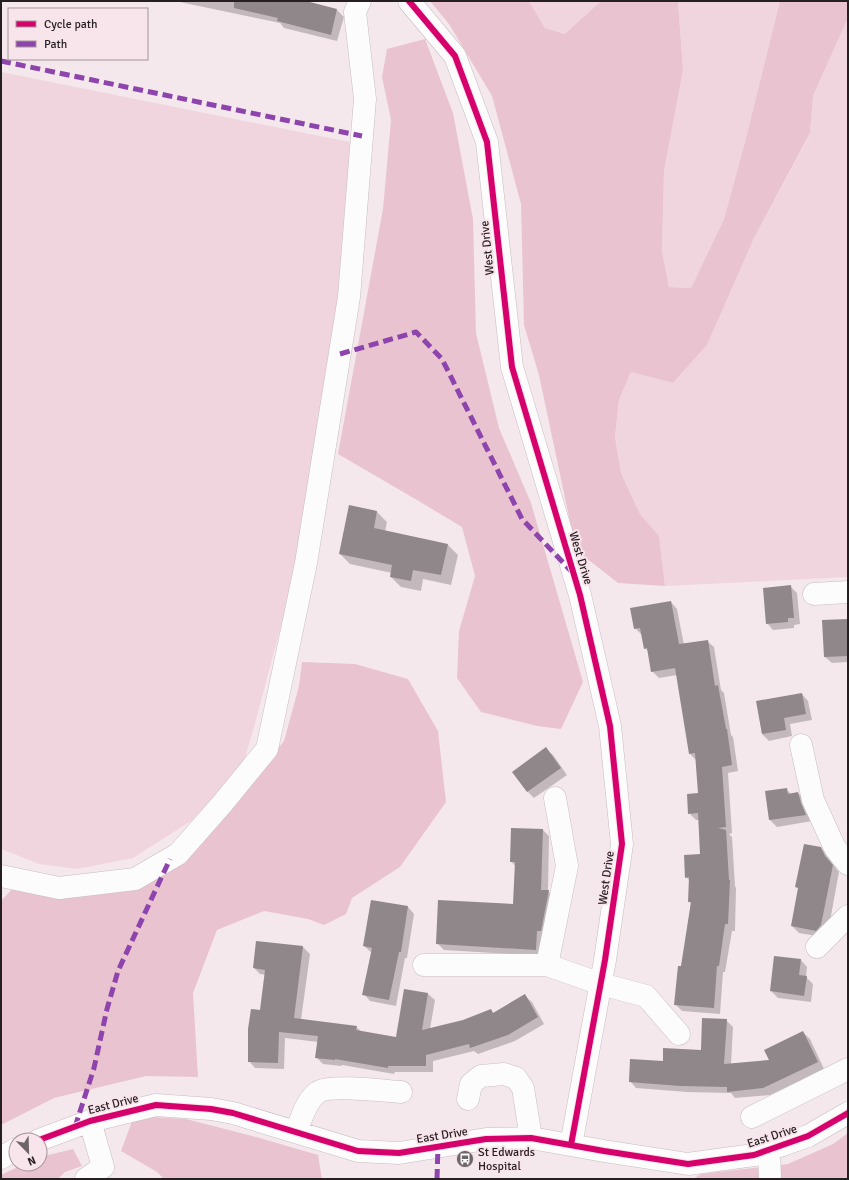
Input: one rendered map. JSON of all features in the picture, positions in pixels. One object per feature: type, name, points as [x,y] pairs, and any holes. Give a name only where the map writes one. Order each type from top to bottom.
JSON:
[{"type":"street","points":[[1,876],[59,888],[135,879],[178,854],[222,804],[267,749],[306,563],[349,297],[365,99],[355,12],[360,1]]},
{"type":"street","name":"West Drive","points":[[408,1],[455,56],[487,142],[512,367],[580,595],[610,726],[622,844],[601,984],[571,1145]]},
{"type":"street","points":[[814,594],[848,592]]},
{"type":"street","points":[[801,745],[813,800],[835,848],[848,864]]},
{"type":"street","points":[[547,965],[567,866],[555,798]]},
{"type":"street","points":[[817,947],[848,916]]},
{"type":"street","points":[[424,965],[547,965],[601,984],[646,996],[679,1034]]},
{"type":"street","points":[[752,1116],[848,1069]]},
{"type":"street","points":[[468,1099],[471,1084],[481,1076],[504,1074],[516,1078],[523,1088],[532,1138]]},
{"type":"street","points":[[296,1132],[309,1102],[318,1092],[333,1088],[401,1092]]},
{"type":"street","name":"East Drive","points":[[48,1137],[90,1121],[156,1105],[211,1109],[233,1113],[358,1151],[399,1153],[486,1139],[532,1138],[688,1164],[754,1156],[808,1136],[848,1113]]},
{"type":"street","points":[[86,1179],[104,1168],[90,1121]]},
{"type":"street","points":[[769,1150],[770,1179]]},
{"type":"shaded area","points":[[430,1],[529,1],[545,28],[565,34],[601,1],[678,1],[683,70],[664,171],[662,251],[669,287],[691,288],[724,219],[780,1],[848,1],[848,18],[813,96],[810,133],[754,238],[707,345],[673,383],[631,372],[619,400],[615,437],[621,473],[640,514],[659,536],[665,586],[618,583],[576,550],[539,375],[524,325],[521,204],[492,96],[449,24]]},
{"type":"shaded area","points":[[529,1],[601,1],[566,34],[545,28]]},
{"type":"shaded area","points":[[678,1],[780,1],[724,219],[691,288],[669,287],[662,251],[664,171],[683,70]]},
{"type":"shaded area","points":[[848,18],[848,577],[665,586],[659,536],[640,514],[621,473],[615,437],[619,400],[631,372],[673,383],[707,345],[754,238],[810,134],[813,96]]},
{"type":"shaded area","points":[[425,39],[453,113],[473,219],[476,333],[499,428],[531,503],[583,682],[561,729],[537,726],[481,712],[457,678],[459,631],[475,576],[462,527],[338,454],[383,209],[391,120],[382,77],[387,49]]},
{"type":"shaded area","points":[[1,72],[350,142],[344,285],[331,365],[290,592],[242,768],[191,821],[133,858],[77,869],[39,864],[1,849]]},
{"type":"shaded area","points":[[302,662],[355,664],[408,679],[438,731],[446,802],[400,867],[352,898],[346,914],[324,925],[308,919],[264,911],[217,930],[193,993],[198,1077],[146,1076],[54,1098],[1,1125],[1,901],[13,888],[127,882],[246,789],[284,741],[299,686]]},
{"type":"shaded area","points":[[134,1116],[186,1119],[318,1155],[322,1179],[164,1179],[157,1172],[121,1151]]},
{"type":"shaded area","points":[[848,1133],[848,1179],[693,1179],[701,1174],[788,1164],[833,1144]]},
{"type":"shaded area","points":[[73,1149],[82,1166],[65,1172],[58,1179],[1,1179],[1,1175],[8,1172],[48,1172],[48,1155]]},
{"type":"building","points":[[234,1],[306,1],[337,9],[331,35],[277,21],[278,18],[234,8]]},
{"type":"building","points":[[349,505],[377,511],[374,528],[448,544],[441,575],[413,570],[411,581],[390,577],[392,565],[339,554]]},
{"type":"building","points":[[791,585],[794,618],[788,618],[788,622],[766,624],[763,588]]},
{"type":"building","points":[[671,601],[679,644],[708,640],[715,686],[718,685],[727,729],[732,765],[722,767],[726,827],[718,828],[726,830],[730,880],[728,924],[725,924],[719,966],[717,966],[714,1008],[674,1005],[678,966],[681,966],[691,902],[688,902],[689,877],[685,878],[684,855],[700,854],[698,813],[688,814],[687,794],[698,793],[695,753],[689,754],[675,668],[651,672],[647,648],[644,649],[640,628],[634,629],[630,608]]},
{"type":"building","points":[[848,619],[848,656],[824,657],[822,620]]},
{"type":"building","points":[[802,693],[806,714],[784,718],[786,730],[762,734],[756,701]]},
{"type":"building","points":[[546,747],[561,768],[527,792],[512,772]]},
{"type":"building","points":[[787,788],[788,794],[798,792],[806,815],[769,820],[765,791]]},
{"type":"building","points":[[511,828],[543,829],[541,890],[549,890],[541,931],[537,931],[536,950],[436,944],[438,900],[513,904],[515,862],[510,862]]},
{"type":"building","points":[[804,844],[821,847],[825,856],[833,865],[821,925],[816,931],[791,926],[798,888],[795,887]]},
{"type":"building","points":[[371,900],[408,906],[401,952],[399,952],[389,1000],[362,995],[372,948],[363,946]]},
{"type":"building","points":[[256,941],[303,946],[294,1018],[357,1026],[356,1030],[396,1037],[404,989],[428,993],[422,1030],[463,1020],[491,1009],[493,1013],[525,994],[538,1017],[508,1035],[470,1048],[469,1044],[426,1055],[426,1066],[388,1066],[388,1068],[335,1059],[315,1058],[318,1036],[279,1032],[278,1063],[248,1062],[248,1029],[251,1009],[260,1010],[265,970],[253,968]]},
{"type":"building","points":[[774,956],[801,959],[799,975],[807,976],[804,996],[770,991]]},
{"type":"building","points":[[702,1018],[727,1019],[724,1064],[769,1060],[764,1050],[803,1031],[818,1062],[763,1088],[727,1092],[727,1087],[680,1086],[629,1082],[630,1059],[663,1061],[663,1048],[701,1050]]},
{"type":"marked path","points":[[1,61],[362,136]]},
{"type":"marked path","points":[[340,354],[416,332],[442,359],[522,519],[571,571]]},
{"type":"marked path","points":[[75,1127],[94,1068],[107,1009],[118,971],[170,859]]},
{"type":"marked path","points":[[437,1179],[438,1146]]},
{"type":"cycle path","points":[[409,1],[455,56],[487,142],[512,367],[580,595],[610,726],[622,844],[605,960],[571,1145]]},
{"type":"cycle path","points":[[48,1137],[90,1121],[156,1105],[211,1109],[233,1113],[358,1151],[399,1153],[486,1139],[531,1138],[688,1164],[754,1155],[808,1136],[848,1113]]},
{"type":"place","name":"St Edwards Hospital","points":[[465,1159]]}]
